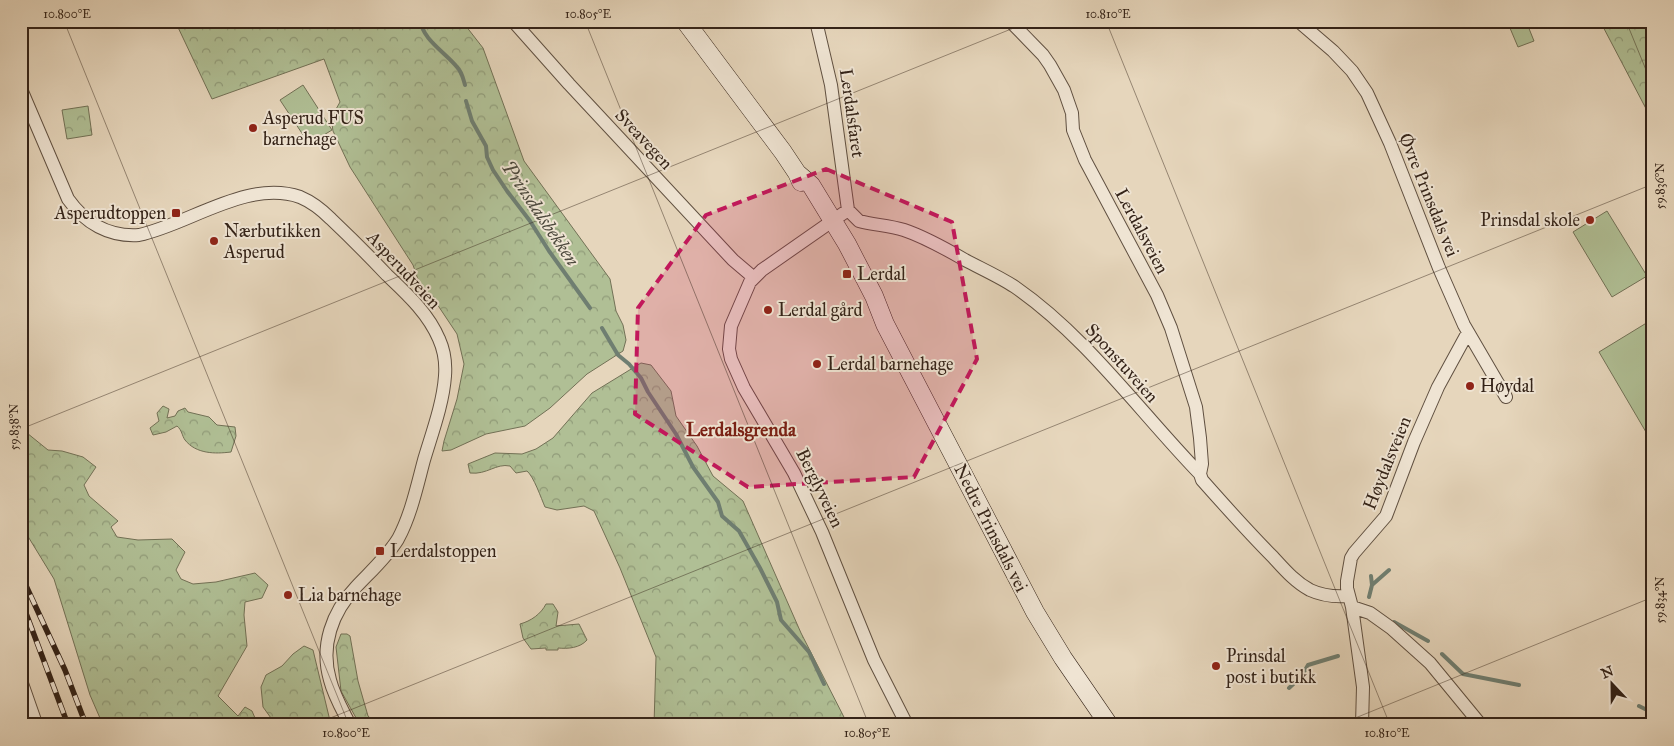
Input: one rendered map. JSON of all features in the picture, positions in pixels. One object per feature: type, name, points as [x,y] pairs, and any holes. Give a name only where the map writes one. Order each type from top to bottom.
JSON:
[{"type":"main road","name":"Nedre Prinsdals vei","points":[[686,21],[797,173],[812,185],[830,222],[874,296],[885,324],[1036,612],[1063,658],[1110,725]]},
{"type":"street","name":"Sveavegen","points":[[513,21],[733,260],[754,277]]},
{"type":"street","name":"Lerdalsfaret","points":[[816,21],[831,85],[848,210]]},
{"type":"street","name":"Lerdalsveien","points":[[1010,21],[1050,64],[1064,90],[1072,114],[1074,130],[1085,160],[1156,295],[1171,328],[1196,407],[1202,464],[1200,474]]},
{"type":"street","name":"Øvre Prinsdals vei","points":[[1298,21],[1334,51],[1352,70],[1367,93],[1390,143],[1439,268],[1468,332],[1506,397]]},
{"type":"street","name":"Asperudveien","points":[[21,89],[68,199],[78,212],[94,225],[117,234],[139,235],[244,197],[273,193],[299,197],[318,207],[331,219],[418,306],[436,331],[444,357],[443,389],[436,422],[407,517],[398,538],[390,550],[342,603],[330,630],[326,650],[327,669],[334,692],[350,725]]},
{"type":"street","points":[[830,222],[848,210]]},
{"type":"street","name":"Sponstuveien","points":[[848,210],[859,221],[903,230],[946,250],[1015,287],[1058,321],[1200,474],[1202,480],[1252,535],[1299,582],[1312,591],[1350,602],[1391,628],[1430,663],[1481,725]]},
{"type":"street","name":"Berglyveien","points":[[830,222],[754,277],[742,298],[731,326],[729,349],[731,359],[744,388],[794,473],[822,532],[874,660],[907,725]]},
{"type":"street","name":"Høydalsveien","points":[[1362,725],[1363,687],[1350,602],[1346,588],[1351,558],[1386,516],[1438,386],[1468,332]]},
{"type":"street","points":[[21,685],[36,725]]},
{"type":"highlighted area","points":[[826,169],[952,222],[977,359],[914,477],[748,487],[635,414],[638,308],[706,215]]},
{"type":"green space","points":[[175,21],[462,21],[483,48],[524,161],[610,279],[616,311],[623,325],[626,340],[623,351],[587,374],[550,408],[525,426],[486,434],[451,450],[442,451],[457,399],[464,364],[457,334],[437,304],[421,288],[413,265],[350,167],[333,131],[331,118],[340,102],[324,59],[212,99]]},
{"type":"green space","points":[[1507,21],[1526,21],[1534,41],[1518,47]]},
{"type":"green space","points":[[1600,21],[1653,21],[1653,122]]},
{"type":"green space","points":[[303,85],[332,130],[309,144],[280,100]]},
{"type":"green space","points":[[88,106],[92,135],[67,139],[62,110]]},
{"type":"green space","points":[[1607,211],[1647,276],[1612,297],[1573,232]]},
{"type":"green space","points":[[1653,319],[1653,444],[1599,352]]},
{"type":"green space","points":[[641,363],[651,365],[671,391],[676,416],[697,446],[713,476],[743,501],[801,633],[848,725],[654,725],[656,657],[620,568],[594,511],[584,506],[557,510],[545,507],[535,483],[527,471],[516,473],[510,466],[505,466],[470,473],[468,464],[495,453],[522,454],[536,449],[553,438],[592,393]]},
{"type":"green space","points":[[163,406],[169,409],[167,418],[175,416],[178,411],[185,408],[188,412],[209,417],[217,425],[235,427],[236,436],[231,452],[212,453],[195,448],[189,445],[177,426],[166,432],[153,435],[150,428],[159,421],[157,413]]},
{"type":"green space","points":[[21,417],[27,433],[48,450],[62,451],[83,457],[96,467],[84,485],[89,496],[118,521],[111,527],[117,537],[138,540],[172,539],[185,552],[176,570],[181,579],[193,584],[216,582],[255,573],[268,585],[262,598],[245,602],[244,615],[247,646],[218,696],[238,716],[245,707],[252,711],[258,725],[103,725],[90,695],[54,579],[21,525]]},
{"type":"green space","points":[[546,604],[553,604],[558,612],[556,626],[579,624],[587,640],[577,646],[558,648],[558,650],[546,650],[546,648],[531,649],[523,638],[520,624],[535,617]]},
{"type":"green space","points":[[341,634],[350,636],[358,681],[368,716],[378,725],[360,725],[341,691],[336,647]]},
{"type":"green space","points":[[304,646],[313,650],[331,725],[276,725],[263,707],[261,687],[266,675],[282,666]]},
{"type":"waterway","name":"Prinsdalsbekken","points":[[421,21],[425,34],[459,69],[465,85]]},
{"type":"waterway","name":"Prinsdalsbekken","points":[[466,101],[472,121],[486,146],[487,157],[493,170],[590,308]]},
{"type":"waterway","name":"Prinsdalsbekken","points":[[602,328],[618,355],[641,378],[676,434],[693,467],[718,502],[722,516],[739,531],[777,602],[781,620],[809,652],[824,684]]},
{"type":"waterway","points":[[1369,597],[1372,585],[1389,570]]},
{"type":"waterway","points":[[1371,576],[1372,585]]},
{"type":"waterway","points":[[1394,622],[1428,641]]},
{"type":"waterway","points":[[1442,654],[1463,674],[1519,685]]},
{"type":"waterway","points":[[1289,688],[1301,677],[1308,665],[1338,656]]},
{"type":"waterway","points":[[1639,706],[1653,713]]},
{"type":"railway","points":[[21,575],[65,670],[86,725]]},
{"type":"railway","points":[[21,600],[68,725]]},
{"type":"place","name":"Asperud FUS barnehage","points":[[253,128]]},
{"type":"place","name":"Asperudtoppen","points":[[176,213]]},
{"type":"place","name":"Prinsdal skole","points":[[1590,220]]},
{"type":"place","name":"Nærbutikken Asperud","points":[[214,241]]},
{"type":"place","name":"Lerdal","points":[[847,274]]},
{"type":"place","name":"Lerdal gård","points":[[768,310]]},
{"type":"place","name":"Lerdal barnehage","points":[[817,364]]},
{"type":"place","name":"Høydal","points":[[1470,386]]},
{"type":"place","name":"Lerdalstoppen","points":[[380,551]]},
{"type":"place","name":"Lia barnehage","points":[[288,595]]},
{"type":"place","name":"Prinsdal post i butikk","points":[[1216,666]]},
{"type":"district","name":"Lerdalsgrenda","points":[[741,429]]}]
